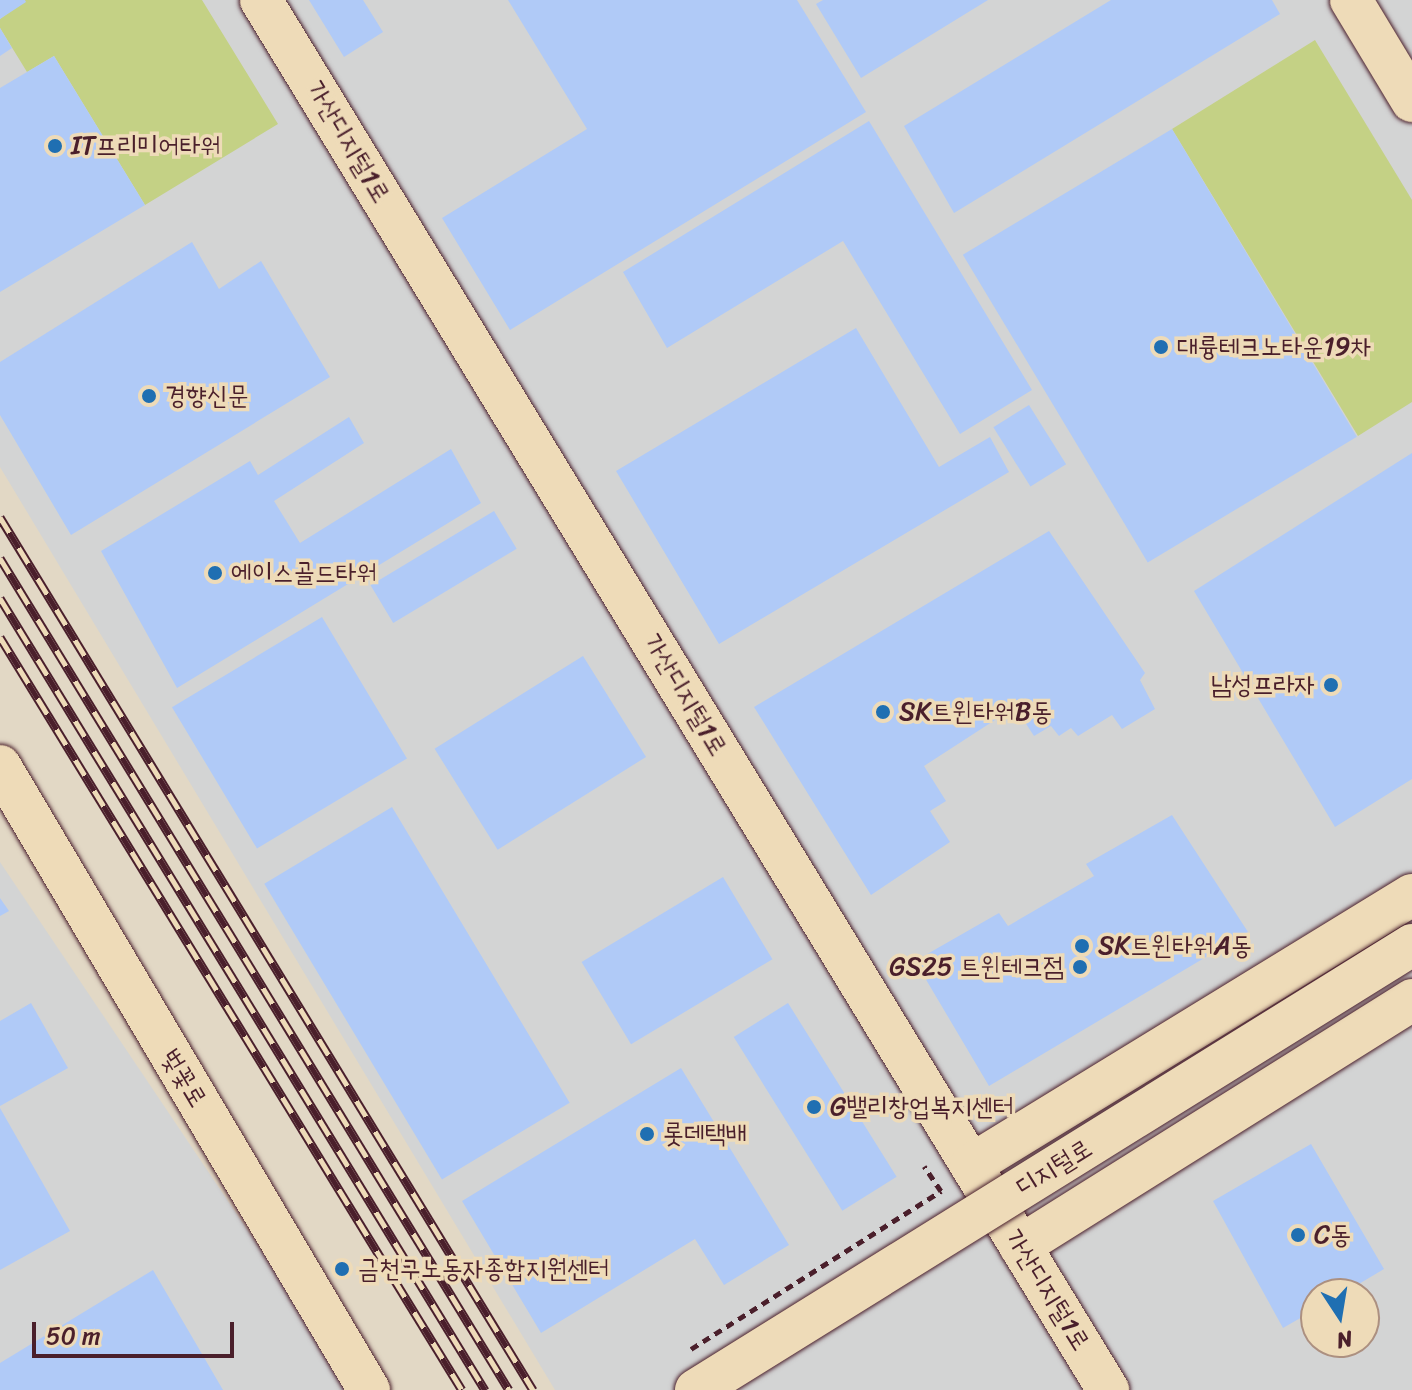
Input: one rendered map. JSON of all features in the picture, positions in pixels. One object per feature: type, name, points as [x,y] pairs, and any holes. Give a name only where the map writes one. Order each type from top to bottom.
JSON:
[{"type":"street","name":"가산디지털1로","points":[[261,0],[1108,1390]]},
{"type":"street","points":[[1351,0],[1412,101]]},
{"type":"street","name":"벚꽃로","points":[[0,766],[369,1390]]},
{"type":"street","points":[[971,1165],[1412,895]]},
{"type":"street","name":"디지털로","points":[[696,1390],[1412,945]]},
{"type":"street","points":[[1020,1246],[1412,1000]]},
{"type":"path","points":[[691,1349],[941,1191],[924,1166]]},
{"type":"shaded area","points":[[0,0],[1412,0],[1412,1390],[555,1390],[0,467]]},
{"type":"shaded area","points":[[0,862],[355,1390],[0,1390]]},
{"type":"green space","points":[[25,0],[202,0],[278,124],[145,205],[54,56],[27,72],[0,28],[0,19]]},
{"type":"green space","points":[[1315,40],[1412,200],[1412,402],[1358,436],[1172,129]]},
{"type":"building","points":[[0,0],[25,0],[26,2],[0,19]]},
{"type":"building","points":[[309,0],[363,0],[383,32],[344,57]]},
{"type":"building","points":[[508,0],[797,0],[866,112],[510,330],[442,218],[587,129]]},
{"type":"building","points":[[823,0],[988,0],[861,78],[816,4]]},
{"type":"building","points":[[1111,0],[1272,0],[1280,14],[954,213],[904,126]]},
{"type":"building","points":[[0,28],[12,48],[0,56]]},
{"type":"building","name":"IT프리미어타워","points":[[54,56],[145,205],[0,292],[0,88]]},
{"type":"building","points":[[869,121],[1032,390],[960,434],[843,241],[667,348],[623,272]]},
{"type":"building","name":"대륭테크노타운19차","points":[[1172,129],[1357,437],[1148,562],[963,255]]},
{"type":"building","name":"경향신문","points":[[192,242],[219,289],[261,261],[330,377],[71,535],[0,415],[0,362]]},
{"type":"building","points":[[856,328],[939,467],[990,437],[1009,472],[719,644],[616,471]]},
{"type":"building","points":[[1029,405],[1066,464],[1030,487],[993,427]]},
{"type":"building","name":"에이스골드타워","points":[[349,417],[364,443],[274,501],[300,543],[451,449],[481,503],[177,688],[101,551],[250,461],[258,475]]},
{"type":"building","name":"남성프라자","points":[[1412,453],[1412,779],[1335,827],[1194,591]]},
{"type":"building","points":[[494,511],[517,549],[393,623],[371,585]]},
{"type":"building","name":"SK트윈타워B동","points":[[1049,531],[1145,673],[1140,680],[1155,709],[1122,729],[1112,715],[1078,736],[1071,728],[1059,736],[1051,726],[1034,736],[1015,707],[924,766],[946,801],[930,811],[950,842],[871,895],[754,707]]},
{"type":"building","points":[[322,617],[407,758],[257,849],[172,707]]},
{"type":"building","points":[[583,656],[646,757],[498,850],[435,749]]},
{"type":"building","points":[[392,807],[570,1103],[442,1179],[264,884]]},
{"type":"building","name":"SK트윈타워A동","points":[[1172,815],[1248,932],[989,1086],[915,961],[999,913],[1008,926],[1094,876],[1086,864]]},
{"type":"building","points":[[723,877],[772,959],[631,1044],[582,962]]},
{"type":"building","points":[[0,898],[9,911],[0,916]]},
{"type":"building","points":[[31,1003],[68,1068],[0,1106],[0,1021]]},
{"type":"building","name":"G밸리창업복지센터","points":[[788,1003],[897,1177],[842,1211],[734,1037]]},
{"type":"building","name":"롯데택배","points":[[681,1068],[789,1245],[724,1285],[695,1239],[541,1333],[462,1201]]},
{"type":"building","points":[[0,1108],[70,1231],[0,1270]]},
{"type":"building","name":"C동","points":[[1311,1144],[1384,1269],[1369,1278],[1300,1278],[1300,1318],[1283,1328],[1213,1201]]},
{"type":"building","points":[[153,1270],[223,1390],[0,1390],[0,1363]]},
{"type":"railway","points":[[0,517],[533,1390]]},
{"type":"railway","points":[[0,558],[509,1390]]},
{"type":"railway","points":[[0,598],[485,1390]]},
{"type":"railway","points":[[0,637],[462,1390]]},
{"type":"place","name":"IT프리미어타워","points":[[55,146]]},
{"type":"place","name":"대륭테크노타운19차","points":[[1161,347]]},
{"type":"place","name":"경향신문","points":[[149,396]]},
{"type":"place","name":"에이스골드타워","points":[[215,573]]},
{"type":"place","name":"남성프라자","points":[[1331,685]]},
{"type":"place","name":"SK트윈타워B동","points":[[883,712]]},
{"type":"place","name":"SK트윈타워A동","points":[[1082,946]]},
{"type":"place","name":"GS25 트윈테크점","points":[[1080,967]]},
{"type":"place","name":"G밸리창업복지센터","points":[[814,1107]]},
{"type":"place","name":"롯데택배","points":[[647,1134]]},
{"type":"place","name":"C동","points":[[1298,1235]]},
{"type":"place","name":"금천구노동자종합지원센터","points":[[342,1269]]}]
